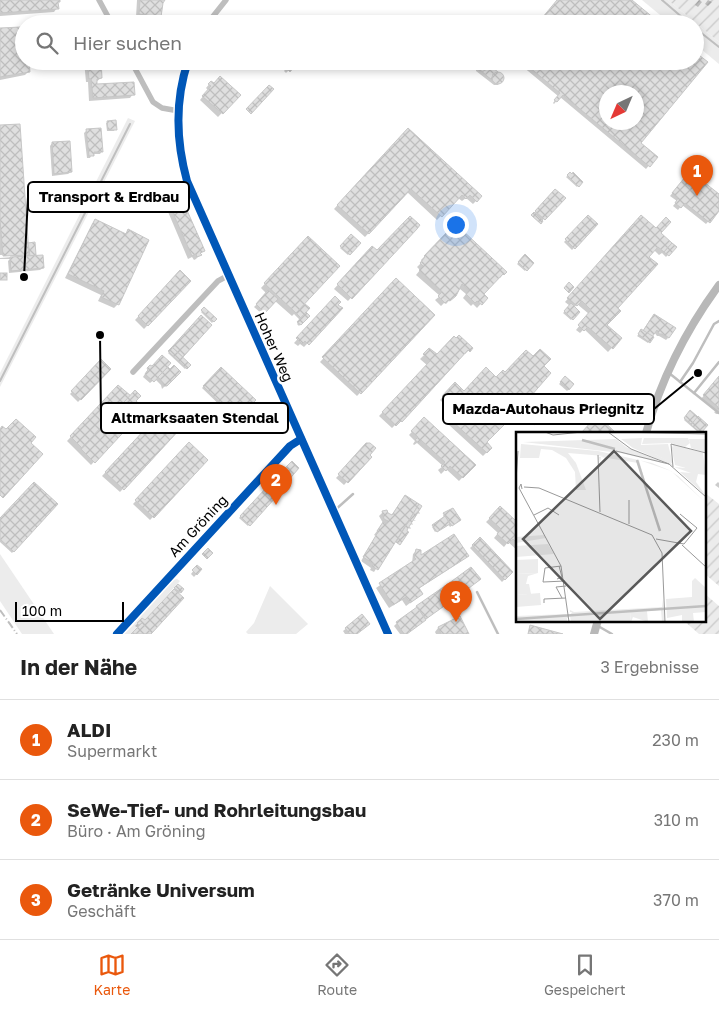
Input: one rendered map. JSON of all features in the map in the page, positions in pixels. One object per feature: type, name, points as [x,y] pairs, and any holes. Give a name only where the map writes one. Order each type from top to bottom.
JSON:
[{"type":"main road","points":[[646,432],[668,372],[688,332],[719,285]]},
{"type":"main road","points":[[594,634],[597,623]]},
{"type":"street","points":[[100,0],[108,15]]},
{"type":"street","points":[[214,15],[226,0]]},
{"type":"street","points":[[136,70],[153,102],[162,108],[179,111]]},
{"type":"street","name":"Hoher Weg","points":[[186,70],[179,111],[180,154],[187,181],[388,634]]},
{"type":"street","points":[[133,372],[218,281],[229,275]]},
{"type":"street","name":"Am Gröning","points":[[117,634],[290,446],[301,439]]},
{"type":"lane","points":[[712,294],[719,300]]},
{"type":"lane","points":[[680,382],[694,363],[714,324],[719,321]]},
{"type":"lane","points":[[694,394],[719,362]]},
{"type":"lane","points":[[668,372],[719,413]]},
{"type":"lane","points":[[333,512],[353,494]]},
{"type":"lane","points":[[477,592],[498,634]]},
{"type":"lane","points":[[597,623],[612,634]]},
{"type":"shaded area","points":[[642,0],[668,0],[686,15],[660,15]]},
{"type":"shaded area","points":[[668,0],[719,0],[719,42],[704,30],[704,15],[686,15]]},
{"type":"shaded area","points":[[704,30],[719,42],[719,64],[704,52]]},
{"type":"shaded area","points":[[128,118],[135,121],[0,387],[0,373]]},
{"type":"shaded area","points":[[706,494],[719,504],[719,586],[706,575]]},
{"type":"shaded area","points":[[0,554],[54,634],[22,634],[0,601]]},
{"type":"shaded area","points":[[177,579],[180,581],[145,620],[142,618],[137,623],[139,625],[131,634],[122,634],[133,625],[165,585]]},
{"type":"shaded area","points":[[270,586],[308,624],[296,634],[248,634],[246,632],[254,623]]},
{"type":"shaded area","points":[[706,595],[719,606],[719,634],[699,634],[685,622],[706,622]]},
{"type":"building","points":[[0,0],[60,0],[60,2],[58,2],[59,9],[0,13]]},
{"type":"building","points":[[140,0],[165,0],[161,15],[139,14]]},
{"type":"building","points":[[557,0],[632,0],[650,15],[544,15]]},
{"type":"building","points":[[15,27],[15,70],[30,70],[30,72],[0,77],[0,28]]},
{"type":"building","points":[[704,59],[708,62],[704,67]]},
{"type":"building","points":[[88,70],[102,70],[102,78],[97,79],[97,84],[134,82],[135,95],[93,98],[91,79],[89,79]]},
{"type":"building","points":[[496,70],[498,72],[493,74],[492,80],[482,72]]},
{"type":"building","points":[[533,70],[701,70],[641,143],[658,157],[650,167],[605,130],[644,130],[644,85],[599,85],[599,125],[563,95],[557,102],[554,100],[560,93]]},
{"type":"building","points":[[498,72],[504,78],[498,84],[492,78]]},
{"type":"building","points":[[220,76],[241,95],[223,114],[202,96],[211,86],[208,84],[211,81],[214,83]]},
{"type":"building","points":[[269,85],[274,89],[251,114],[246,109]]},
{"type":"building","points":[[116,120],[117,130],[108,130],[107,121]]},
{"type":"building","points":[[20,124],[29,255],[3,256],[0,220],[0,125]]},
{"type":"building","points":[[101,128],[103,152],[94,152],[94,156],[89,156],[86,129]]},
{"type":"building","points":[[408,128],[482,196],[477,202],[470,195],[466,199],[462,195],[442,217],[411,189],[369,234],[337,205]]},
{"type":"building","points":[[70,141],[72,172],[54,174],[52,142]]},
{"type":"building","points":[[690,171],[719,194],[719,211],[710,223],[685,203],[681,208],[675,203],[678,198],[672,193]]},
{"type":"building","points":[[570,172],[572,174],[573,172],[583,182],[579,187],[567,175]]},
{"type":"building","points":[[555,189],[566,198],[545,220],[535,211]]},
{"type":"building","points":[[178,190],[205,251],[197,257],[196,254],[192,256],[165,195]]},
{"type":"building","points":[[534,212],[543,221],[541,224],[531,215]]},
{"type":"building","points":[[588,215],[598,224],[575,249],[565,239]]},
{"type":"building","points":[[641,215],[656,228],[666,217],[671,222],[661,233],[672,243],[664,252],[658,247],[649,257],[658,264],[618,308],[621,311],[607,325],[622,338],[613,349],[588,327],[584,331],[578,325],[591,310],[582,301],[577,306],[567,298]]},
{"type":"building","points":[[410,216],[420,225],[352,299],[337,284],[372,246],[377,250]]},
{"type":"building","points":[[95,219],[126,234],[128,229],[149,240],[119,305],[101,297],[104,291],[68,274]]},
{"type":"building","points":[[461,229],[507,272],[484,294],[488,298],[482,305],[477,301],[475,303],[466,294],[469,290],[462,284],[456,296],[445,303],[438,296],[442,292],[419,270],[423,266],[420,263],[424,256],[447,232],[453,237]]},
{"type":"building","points":[[351,234],[361,243],[350,255],[340,246]]},
{"type":"building","points":[[308,236],[340,266],[296,313],[264,283]]},
{"type":"building","points":[[35,242],[36,255],[30,256],[28,243]]},
{"type":"building","points":[[672,243],[677,247],[669,256],[664,252]]},
{"type":"building","points":[[525,254],[534,263],[527,271],[518,262]]},
{"type":"building","points":[[43,255],[44,268],[11,271],[10,257]]},
{"type":"building","points":[[180,270],[191,281],[148,326],[138,316]]},
{"type":"building","points":[[0,273],[7,273],[7,280],[0,280]]},
{"type":"building","points":[[396,278],[435,315],[361,394],[322,357]]},
{"type":"building","points":[[569,282],[574,287],[569,293],[564,288]]},
{"type":"building","points":[[268,290],[278,299],[265,313],[256,304]]},
{"type":"building","points":[[335,296],[341,302],[338,305],[343,308],[309,345],[305,341],[302,344],[296,338]]},
{"type":"building","points":[[571,303],[580,312],[573,320],[564,311]]},
{"type":"building","points":[[305,304],[310,308],[301,318],[296,313]]},
{"type":"building","points":[[204,307],[217,319],[214,322],[201,310]]},
{"type":"building","points":[[306,312],[310,316],[301,325],[297,322]]},
{"type":"building","points":[[654,314],[676,328],[669,338],[659,334],[657,330],[652,337],[643,331]]},
{"type":"building","points":[[201,315],[212,325],[183,357],[172,347]]},
{"type":"building","points":[[641,329],[654,337],[650,343],[638,334]]},
{"type":"building","points":[[459,335],[473,348],[470,352],[468,350],[402,422],[396,426],[382,412],[430,361],[423,354],[429,348],[437,354],[454,336],[456,338]]},
{"type":"building","points":[[172,347],[191,365],[187,369],[168,351]]},
{"type":"building","points":[[540,349],[551,359],[544,366],[551,373],[517,412],[487,442],[492,448],[487,453],[452,421],[460,412],[442,396],[455,382],[464,391],[486,367],[496,377],[503,370],[505,372],[526,350],[533,356]]},
{"type":"building","points":[[162,355],[171,363],[154,382],[145,374],[148,370],[147,368],[150,365],[152,366]]},
{"type":"building","points":[[101,359],[111,369],[81,400],[71,391]]},
{"type":"building","points":[[174,365],[181,372],[167,386],[164,386],[158,377],[168,367],[170,369]]},
{"type":"building","points":[[221,367],[256,400],[236,421],[230,415],[231,413],[203,386]]},
{"type":"building","points":[[565,376],[574,384],[569,390],[560,382]]},
{"type":"building","points":[[719,376],[719,410],[718,407],[703,395]]},
{"type":"building","points":[[118,385],[131,396],[82,448],[70,436]]},
{"type":"building","points":[[135,390],[141,396],[136,401],[145,409],[95,463],[81,449]]},
{"type":"building","points":[[634,393],[642,400],[637,405],[630,399]]},
{"type":"building","points":[[540,401],[548,408],[535,425],[527,418]]},
{"type":"building","points":[[690,410],[698,417],[691,424],[684,418]]},
{"type":"building","points":[[162,411],[181,428],[124,490],[105,472]]},
{"type":"building","points":[[595,413],[615,432],[582,432],[592,421],[590,419]]},
{"type":"building","points":[[698,416],[708,425],[700,432],[691,425]]},
{"type":"building","points":[[424,417],[476,465],[463,478],[450,466],[446,471],[441,466],[445,462],[421,440],[419,443],[415,440],[418,437],[411,431]]},
{"type":"building","points":[[16,419],[36,437],[31,443],[43,454],[3,498],[0,495],[0,429],[2,426],[6,429]]},
{"type":"building","points":[[189,442],[208,460],[154,518],[135,500]]},
{"type":"building","points":[[366,443],[370,443],[376,448],[370,455],[372,457],[348,483],[338,474]]},
{"type":"building","points":[[292,461],[299,468],[287,482],[279,474]]},
{"type":"building","points":[[34,482],[58,504],[14,552],[0,539],[0,518]]},
{"type":"building","points":[[266,488],[276,497],[250,526],[240,516]]},
{"type":"building","points":[[405,495],[419,504],[378,570],[372,566],[374,564],[363,557],[383,522],[386,524],[388,521],[384,519],[382,511],[387,510],[392,515]]},
{"type":"building","points":[[419,504],[422,506],[400,545],[396,542]]},
{"type":"building","points":[[500,506],[516,519],[516,542],[513,539],[508,544],[497,534],[501,529],[489,518]]},
{"type":"building","points":[[453,508],[461,520],[452,526],[443,513]]},
{"type":"building","points":[[445,516],[450,524],[437,532],[432,525]]},
{"type":"building","points":[[454,534],[469,556],[419,588],[423,594],[410,603],[406,597],[393,605],[379,583],[416,559],[414,557],[416,549],[421,550],[421,555]]},
{"type":"building","points":[[480,537],[513,572],[505,580],[472,545]]},
{"type":"building","points":[[208,548],[213,553],[207,559],[202,554]]},
{"type":"building","points":[[197,565],[202,569],[197,575],[192,570]]},
{"type":"building","points":[[471,567],[481,579],[461,594],[452,581]]},
{"type":"building","points":[[452,581],[461,594],[426,619],[416,606]]},
{"type":"building","points":[[178,584],[184,589],[181,593],[174,588]]},
{"type":"building","points":[[174,589],[184,598],[152,633],[142,623],[139,625],[137,623],[142,618],[145,620]]},
{"type":"building","points":[[417,607],[426,620],[407,634],[404,634],[396,622]]},
{"type":"building","points":[[362,614],[370,624],[357,634],[350,634],[345,628]]},
{"type":"building","points":[[460,616],[469,634],[441,634],[438,627]]},
{"type":"building","points":[[142,623],[152,633],[131,634]]},
{"type":"building","points":[[530,625],[563,634],[528,634]]},
{"type":"waterway","points":[[662,0],[680,15]]},
{"type":"waterway","points":[[704,35],[719,47]]},
{"type":"waterway","points":[[0,381],[130,124]]},
{"type":"railway","points":[[0,610],[17,634]]},
{"type":"cycle path","points":[[186,70],[178,121],[183,166],[187,181],[388,634]]},
{"type":"cycle path","points":[[117,634],[290,446],[301,439]]},
{"type":"place","name":"ALDI","points":[[697,196]]},
{"type":"place","name":"Transport & Erdbau","points":[[24,277]]},
{"type":"place","name":"Altmarksaaten Stendal","points":[[100,335]]},
{"type":"place","name":"Mazda-Autohaus Priegnitz","points":[[698,373]]},
{"type":"place","name":"SeWe-Tief- und Rohrleitungsbau","points":[[276,505]]},
{"type":"place","name":"Getränke Universum","points":[[456,622]]}]
